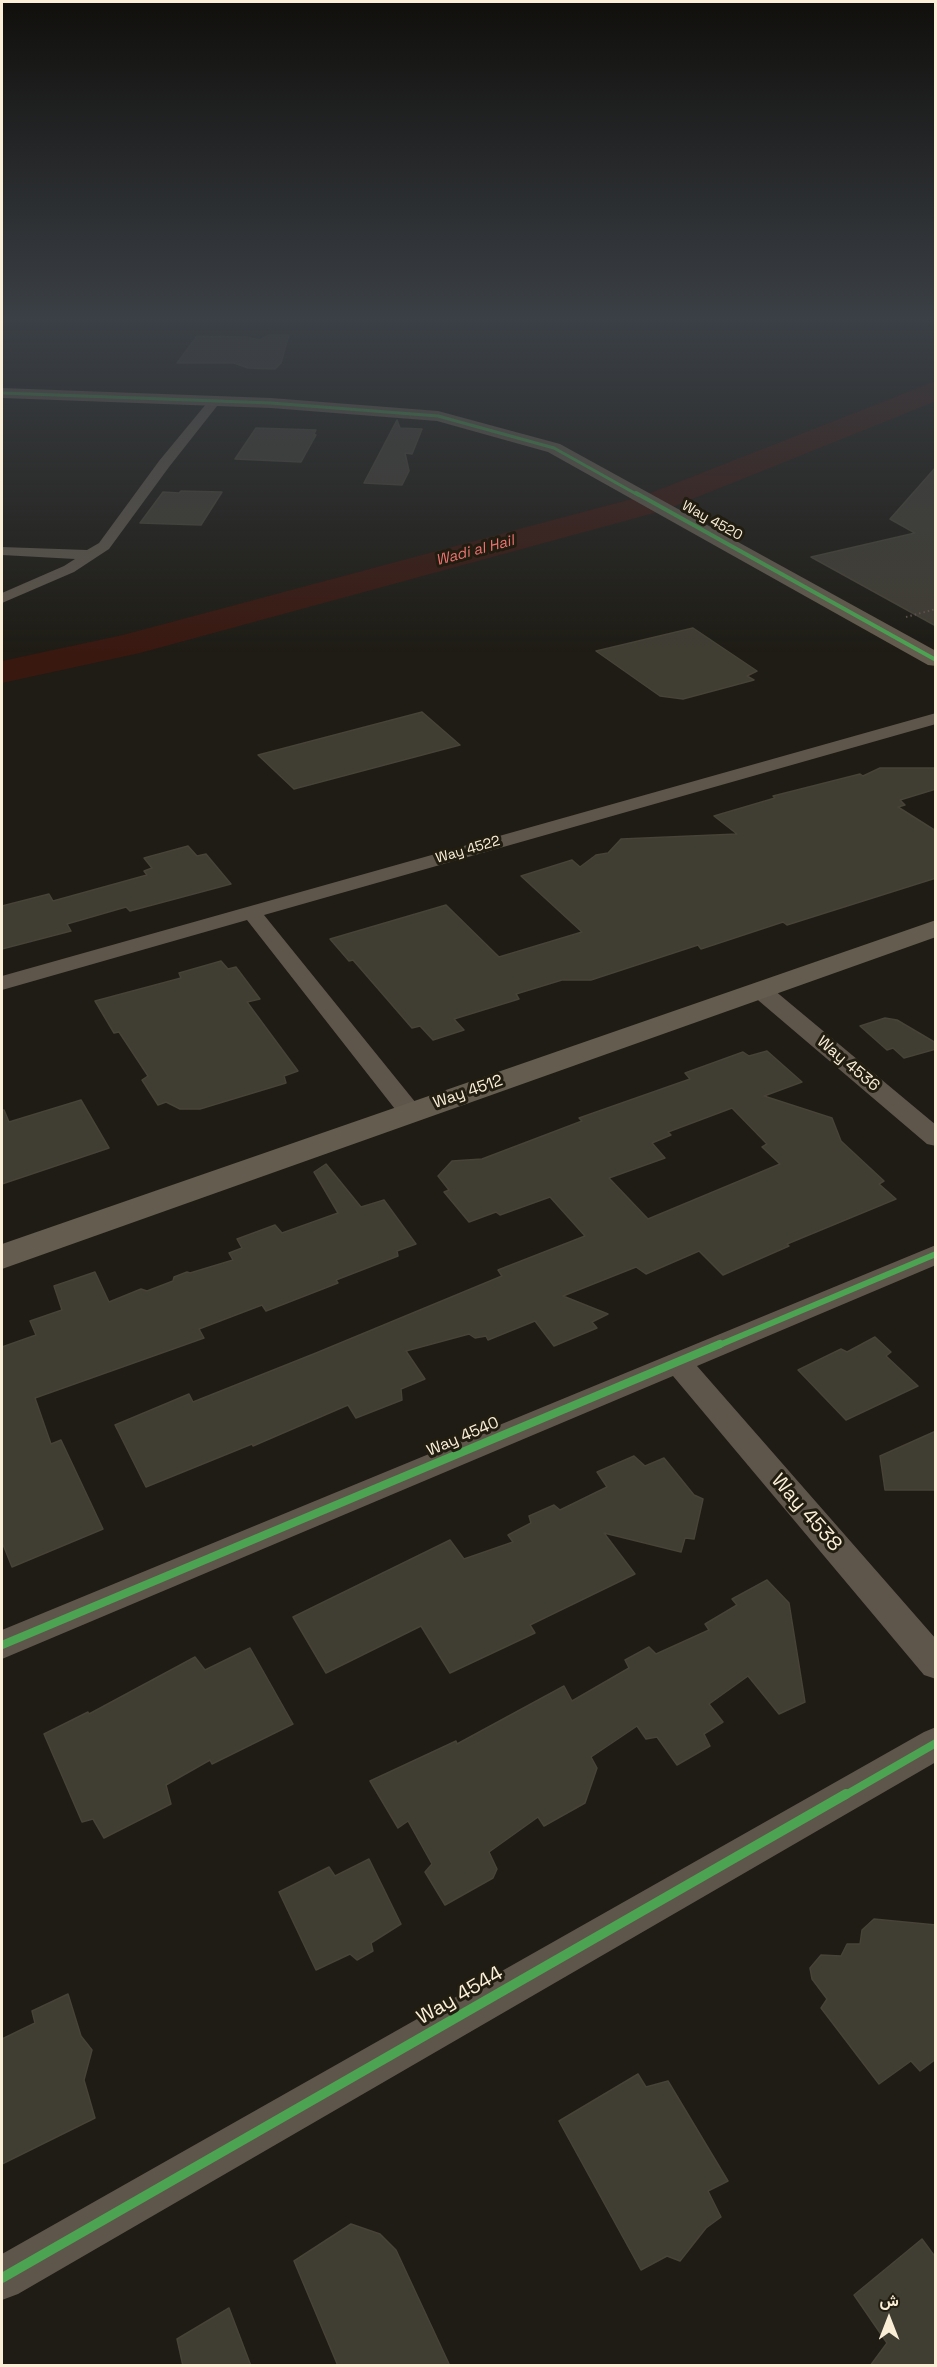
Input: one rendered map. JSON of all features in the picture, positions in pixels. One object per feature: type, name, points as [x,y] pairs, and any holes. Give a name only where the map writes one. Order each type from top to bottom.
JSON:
[{"type":"street","points":[[2,598],[69,569],[104,546],[190,432]]},
{"type":"street","name":"Way 4520","points":[[498,432],[554,448],[936,660]]},
{"type":"street","points":[[2,551],[90,555]]},
{"type":"street","name":"Way 4522","points":[[2,983],[936,718]]},
{"type":"street","points":[[250,912],[411,1113]]},
{"type":"street","name":"Way 4512","points":[[2,1257],[936,928]]},
{"type":"street","name":"Way 4536","points":[[760,990],[936,1138]]},
{"type":"street","name":"Way 4540","points":[[2,1645],[936,1254]]},
{"type":"street","name":"Way 4538","points":[[677,1362],[936,1664]]},
{"type":"street","name":"Way 4544","points":[[2,2278],[936,1743]]},
{"type":"building","points":[[253,432],[315,432],[316,435],[301,462],[235,459]]},
{"type":"building","points":[[390,432],[421,432],[412,454],[405,453],[409,471],[402,485],[364,483]]},
{"type":"building","points":[[936,467],[936,626],[811,557],[915,533],[890,519]]},
{"type":"building","points":[[181,491],[222,492],[201,525],[140,523],[163,492],[179,493]]},
{"type":"building","points":[[693,628],[757,671],[747,676],[754,680],[683,699],[660,696],[596,651]]},
{"type":"building","points":[[422,712],[460,745],[294,789],[258,755]]},
{"type":"building","points":[[880,768],[936,768],[936,789],[900,800],[905,805],[898,807],[936,831],[936,878],[787,925],[783,922],[701,949],[698,945],[591,980],[562,980],[516,994],[519,999],[454,1019],[464,1030],[433,1040],[420,1026],[412,1028],[353,960],[349,961],[330,939],[446,905],[499,957],[582,932],[521,876],[572,860],[580,867],[596,855],[608,853],[621,839],[737,834],[714,816],[775,798],[773,796],[860,774],[863,776]]},
{"type":"building","points":[[188,846],[197,856],[206,854],[231,884],[130,911],[126,907],[67,924],[71,931],[2,949],[2,906],[49,894],[53,901],[147,875],[144,871],[152,868],[144,858]]},
{"type":"building","points":[[221,961],[228,969],[236,967],[260,999],[247,1002],[298,1071],[284,1076],[286,1083],[200,1109],[180,1109],[166,1102],[158,1105],[142,1080],[148,1076],[119,1032],[114,1033],[95,1001],[181,978],[179,973]]},
{"type":"building","points":[[885,1018],[897,1020],[936,1043],[936,1049],[904,1058],[893,1048],[887,1050],[860,1026]]},
{"type":"building","points":[[767,1051],[802,1082],[764,1096],[832,1118],[841,1141],[884,1181],[879,1184],[896,1199],[787,1244],[789,1246],[723,1275],[699,1251],[646,1274],[636,1267],[563,1296],[608,1314],[592,1322],[597,1328],[554,1346],[535,1321],[488,1340],[486,1336],[475,1338],[469,1334],[406,1351],[425,1379],[401,1389],[402,1400],[356,1418],[348,1405],[253,1446],[252,1444],[146,1487],[115,1425],[189,1394],[193,1402],[316,1353],[502,1276],[498,1270],[585,1236],[550,1197],[500,1215],[496,1212],[469,1222],[444,1192],[449,1190],[438,1176],[452,1161],[482,1159],[582,1121],[579,1118],[690,1079],[685,1073],[743,1052],[749,1056]],"holes":[[[732,1108],[767,1144],[762,1147],[780,1164],[648,1219],[609,1178],[665,1158],[652,1143],[671,1135],[668,1132]]]},
{"type":"building","points":[[81,1100],[109,1148],[2,1184],[2,1110],[9,1122]]},
{"type":"building","points":[[326,1164],[361,1207],[384,1200],[416,1244],[397,1251],[398,1256],[336,1280],[338,1283],[266,1311],[262,1305],[199,1329],[204,1338],[35,1398],[51,1444],[61,1440],[103,1529],[12,1567],[2,1542],[2,1347],[36,1335],[30,1321],[62,1310],[54,1286],[95,1272],[109,1302],[141,1289],[147,1291],[173,1281],[174,1277],[187,1272],[233,1260],[229,1253],[242,1248],[237,1239],[275,1225],[282,1233],[338,1213],[314,1172]]},
{"type":"building","points":[[875,1337],[891,1352],[886,1356],[918,1386],[846,1420],[798,1370],[841,1349],[847,1352]]},
{"type":"building","points":[[936,1431],[936,1490],[885,1490],[880,1456]]},
{"type":"building","points":[[634,1456],[645,1466],[664,1458],[694,1495],[703,1499],[694,1539],[685,1538],[681,1552],[604,1533],[635,1574],[530,1625],[535,1633],[450,1673],[421,1626],[326,1673],[293,1617],[450,1540],[464,1559],[513,1542],[508,1535],[531,1523],[529,1516],[554,1505],[560,1510],[607,1487],[597,1472]]},
{"type":"building","points":[[767,1580],[789,1603],[805,1702],[779,1714],[748,1676],[709,1704],[723,1722],[704,1734],[710,1746],[677,1765],[657,1737],[646,1739],[637,1726],[591,1757],[597,1768],[585,1803],[544,1826],[538,1817],[489,1852],[497,1869],[493,1878],[445,1905],[425,1872],[432,1864],[408,1821],[398,1828],[370,1781],[456,1741],[457,1744],[564,1686],[572,1701],[629,1668],[625,1660],[649,1647],[656,1654],[709,1630],[705,1624],[737,1605],[732,1599]]},
{"type":"building","points":[[250,1648],[293,1724],[212,1764],[210,1760],[166,1785],[171,1804],[104,1838],[93,1819],[82,1822],[44,1734],[88,1712],[89,1714],[195,1657],[205,1670]]},
{"type":"building","points":[[369,1859],[401,1924],[371,1943],[373,1951],[357,1960],[350,1954],[316,1970],[279,1892],[329,1867],[335,1876]]},
{"type":"building","points":[[874,1919],[936,1925],[936,2059],[920,2071],[911,2061],[879,2084],[821,2008],[827,1999],[812,1979],[810,1968],[821,1955],[841,1956],[847,1944],[860,1944],[862,1930]]},
{"type":"building","points":[[68,1994],[81,2036],[92,2050],[84,2080],[95,2118],[2,2164],[2,2039],[35,2023],[32,2011]]},
{"type":"building","points":[[638,2074],[646,2087],[668,2081],[728,2181],[708,2191],[721,2217],[706,2228],[680,2261],[667,2256],[641,2270],[559,2121]]},
{"type":"building","points":[[351,2224],[380,2234],[396,2250],[450,2366],[338,2366],[294,2261]]},
{"type":"building","points":[[922,2239],[936,2258],[936,2366],[870,2366],[887,2343],[854,2295]]},
{"type":"building","points":[[229,2308],[251,2366],[183,2366],[177,2339]]},
{"type":"waterway","name":"Wadi al Hail","points":[[2,672],[127,645],[654,503],[832,432]]},
{"type":"cycle path","points":[[498,432],[554,448],[936,660]]},
{"type":"cycle path","points":[[2,1645],[936,1254]]},
{"type":"cycle path","points":[[2,2278],[936,1743]]}]
